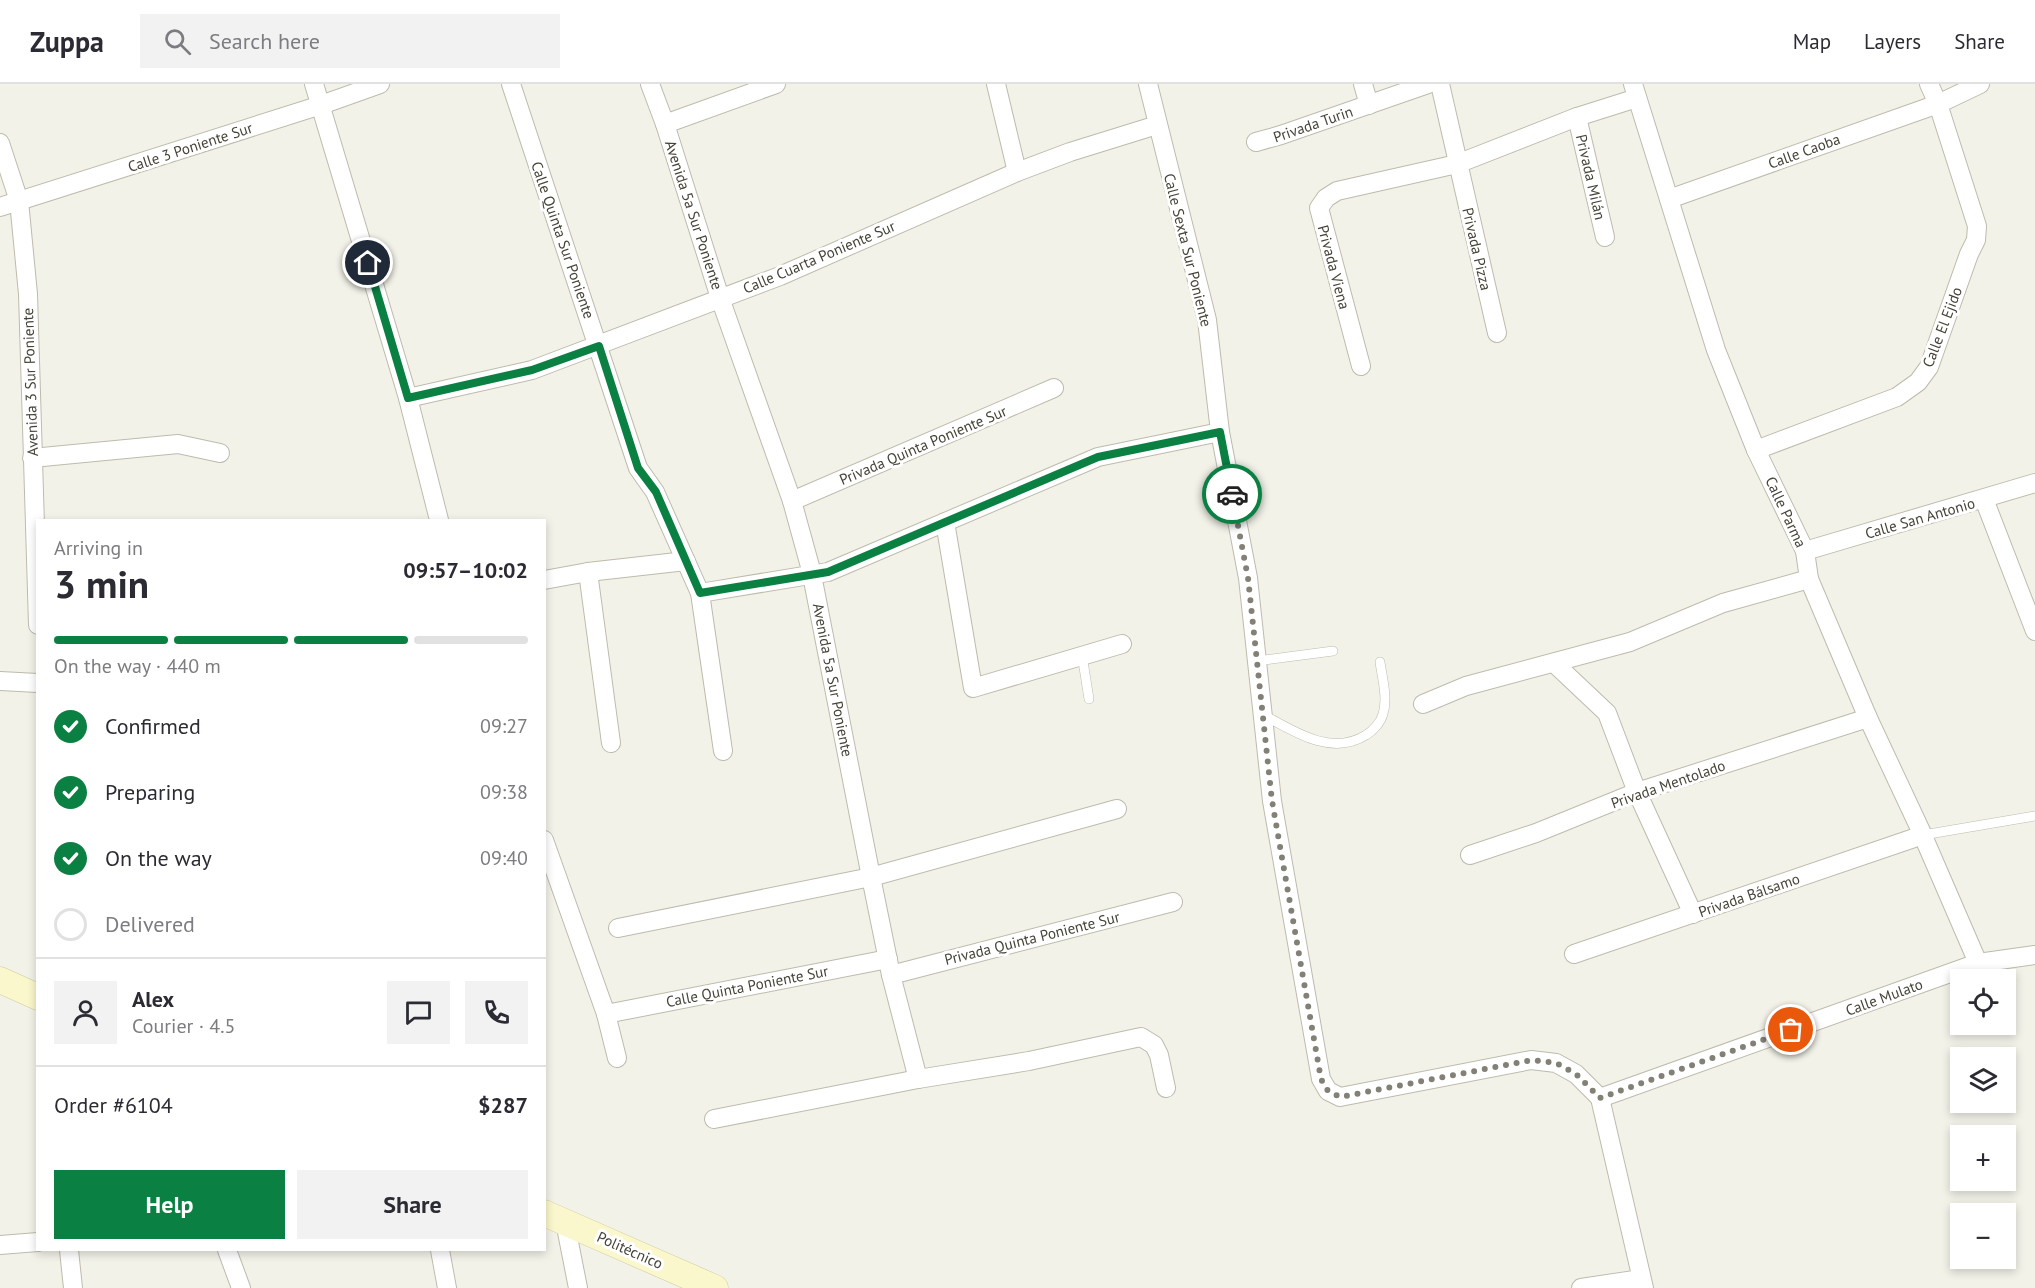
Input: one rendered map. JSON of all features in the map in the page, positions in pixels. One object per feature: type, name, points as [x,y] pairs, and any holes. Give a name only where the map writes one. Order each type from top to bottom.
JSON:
[{"type":"street","points":[[314,84],[408,398],[439,519]]},
{"type":"street","name":"Calle 3 Poniente Sur","points":[[0,207],[321,105],[380,84]]},
{"type":"street","name":"Calle Quinta Sur Poniente","points":[[511,84],[638,468],[656,492],[686,561]]},
{"type":"street","name":"Avenida 5a Sur Poniente","points":[[650,84],[665,124],[720,298],[792,501],[812,574],[871,877],[890,967],[918,1079]]},
{"type":"street","points":[[665,124],[776,84]]},
{"type":"street","points":[[996,84],[1017,172]]},
{"type":"street","name":"Calle Sexta Sur Poniente","points":[[1148,84],[1208,320],[1220,432],[1248,578],[1274,813],[1321,1079],[1328,1091],[1340,1097],[1532,1060],[1556,1063],[1566,1068],[1576,1074],[1600,1098]]},
{"type":"street","points":[[1363,84],[1369,105]]},
{"type":"street","name":"Privada Turin","points":[[1256,142],[1428,84]]},
{"type":"street","name":"Privada Pizza","points":[[1440,84],[1497,333]]},
{"type":"street","name":"Calle El Ejido","points":[[1756,450],[1897,397],[1918,382],[1929,367],[1976,240],[1977,226],[1938,104],[1929,84]]},
{"type":"street","name":"Calle Caoba","points":[[1669,199],[1938,104],[1980,84]]},
{"type":"street","points":[[1457,164],[1577,117],[1635,91]]},
{"type":"street","name":"Calle Parma","points":[[1635,91],[1716,350],[1756,450],[1805,551],[1809,579],[1868,718],[1923,836],[1978,963]]},
{"type":"street","name":"Privada Milán","points":[[1577,117],[1605,237]]},
{"type":"street","name":"Calle Cuarta Poniente Sur","points":[[408,398],[532,370],[599,346],[780,276],[1017,172],[1070,152],[1157,125]]},
{"type":"street","name":"Avenida 3 Sur Poniente","points":[[0,143],[19,201],[28,294],[36,577]]},
{"type":"street","name":"Privada Viena","points":[[1361,366],[1318,208],[1326,198],[1337,191],[1457,164]]},
{"type":"street","name":"Privada Quinta Poniente Sur","points":[[792,501],[1054,388]]},
{"type":"street","points":[[700,593],[828,572],[1098,457],[1220,432]]},
{"type":"street","points":[[32,458],[178,444],[220,453]]},
{"type":"street","name":"Calle San Antonio","points":[[1805,551],[2035,483]]},
{"type":"street","points":[[1983,499],[2035,631]]},
{"type":"street","points":[[945,522],[973,688],[1122,644]]},
{"type":"street","points":[[546,580],[588,572],[686,561],[700,593],[723,751]]},
{"type":"street","points":[[588,572],[612,743]]},
{"type":"street","points":[[1423,704],[1466,686],[1630,642],[1723,603],[1809,579]]},
{"type":"street","points":[[1554,663],[1607,713],[1637,792],[1693,914]]},
{"type":"street","points":[[0,681],[36,683]]},
{"type":"street","name":"Privada Mentolado","points":[[1470,855],[1536,833],[1637,792],[1868,718]]},
{"type":"street","points":[[618,928],[871,877],[1117,809]]},
{"type":"street","name":"Privada Bálsamo","points":[[1574,954],[1923,836]]},
{"type":"street","points":[[546,846],[606,1014],[617,1058]]},
{"type":"street","name":"Privada Quinta Poniente Sur","points":[[890,967],[1173,902]]},
{"type":"street","name":"Calle Mulato","points":[[1600,1098],[1978,963],[2035,955]]},
{"type":"street","name":"Calle Quinta Poniente Sur","points":[[606,1014],[890,967]]},
{"type":"street","points":[[0,980],[36,996]]},
{"type":"street","points":[[714,1119],[918,1079],[1029,1061],[1141,1037],[1154,1045],[1159,1054],[1166,1088]]},
{"type":"street","points":[[1581,1288],[1643,1283],[1600,1098]]},
{"type":"street","points":[[555,1217],[578,1288]]},
{"type":"street","name":"Politécnico","points":[[555,1217],[715,1288]]},
{"type":"street","points":[[0,1245],[36,1242]]},
{"type":"street","points":[[69,1251],[73,1288]]},
{"type":"street","points":[[227,1251],[241,1288]]},
{"type":"street","points":[[440,1251],[447,1288]]},
{"type":"lane","points":[[1257,661],[1334,651]]},
{"type":"lane","points":[[1082,655],[1089,699]]},
{"type":"lane","points":[[1262,714],[1302,736],[1328,744],[1355,742],[1373,731],[1383,714],[1384,697],[1380,662]]},
{"type":"lane","points":[[1923,836],[2035,816]]},
{"type":"way so far","points":[[1232,494],[1248,578],[1272,801],[1321,1079],[1328,1091],[1340,1097],[1532,1060],[1556,1063],[1576,1074],[1600,1098],[1791,1030]]},
{"type":"route","points":[[368,263],[408,398],[532,370],[599,346],[638,468],[656,492],[700,593],[828,572],[1098,457],[1220,432],[1232,494]]}]
